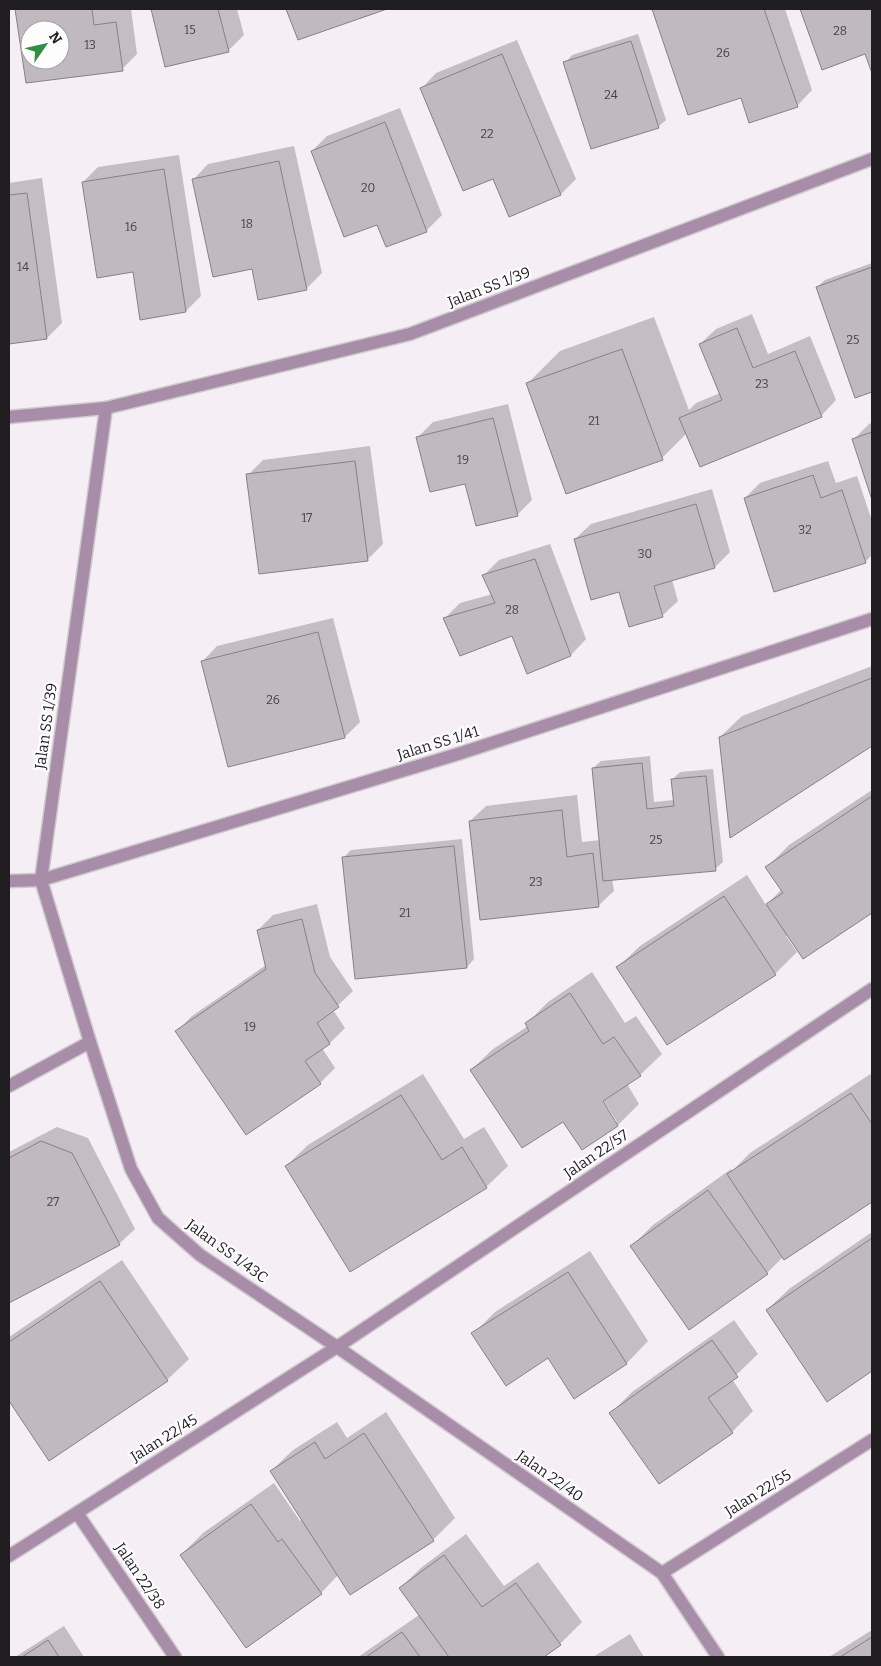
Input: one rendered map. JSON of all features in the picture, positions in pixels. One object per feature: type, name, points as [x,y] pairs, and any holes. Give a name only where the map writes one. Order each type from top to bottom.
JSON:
[{"type":"street","name":"Jalan SS 1/39","points":[[9,417],[106,408],[410,334],[872,160]]},
{"type":"street","name":"Jalan SS 1/39","points":[[90,1042],[41,880],[106,408]]},
{"type":"street","name":"Jalan SS 1/41","points":[[9,880],[41,880],[458,754],[872,619]]},
{"type":"street","name":"Jalan 22/57","points":[[337,1347],[872,989]]},
{"type":"street","points":[[9,1086],[90,1042]]},
{"type":"street","name":"Jalan SS 1/43C","points":[[90,1042],[131,1169],[158,1218],[200,1255],[337,1347]]},
{"type":"street","name":"Jalan 22/45","points":[[9,1556],[337,1347]]},
{"type":"street","name":"Jalan 22/40","points":[[337,1347],[662,1573],[718,1657]]},
{"type":"street","name":"Jalan 22/55","points":[[662,1573],[872,1440]]},
{"type":"street","name":"Jalan 22/38","points":[[77,1513],[175,1657]]},
{"type":"building","points":[[15,9],[92,9],[94,25],[116,22],[123,71],[26,83],[24,70],[70,70],[70,20],[20,20],[20,43]]},
{"type":"building","points":[[151,9],[218,9],[229,52],[165,67]]},
{"type":"building","points":[[286,9],[387,9],[298,40]]},
{"type":"building","points":[[652,9],[764,9],[798,107],[749,123],[741,98],[688,115]]},
{"type":"building","points":[[800,9],[872,9],[872,73],[865,54],[822,70]]},
{"type":"building","points":[[631,41],[659,128],[591,149],[563,62]]},
{"type":"building","points":[[502,54],[561,195],[509,217],[493,179],[463,191],[420,88]]},
{"type":"building","points":[[385,122],[427,232],[386,247],[377,225],[344,237],[311,151]]},
{"type":"building","points":[[279,161],[307,290],[258,300],[252,269],[213,277],[192,179]]},
{"type":"building","points":[[164,169],[186,312],[140,320],[133,272],[97,278],[82,182]]},
{"type":"building","points":[[27,193],[47,339],[9,344],[9,195]]},
{"type":"building","points":[[872,267],[872,392],[855,398],[816,287]]},
{"type":"building","points":[[737,328],[753,368],[795,351],[822,417],[700,467],[679,418],[722,400],[699,344]]},
{"type":"building","points":[[622,349],[663,460],[566,494],[526,383]]},
{"type":"building","points":[[493,418],[518,516],[476,526],[465,484],[430,492],[416,437]]},
{"type":"building","points":[[872,432],[872,500],[852,439]]},
{"type":"building","points":[[355,461],[368,561],[259,574],[246,474]]},
{"type":"building","points":[[813,475],[821,498],[842,490],[866,563],[774,592],[744,498]]},
{"type":"building","points":[[696,504],[715,568],[654,586],[663,617],[629,627],[619,592],[591,600],[574,539]]},
{"type":"building","points":[[535,559],[571,656],[527,674],[512,636],[460,656],[443,618],[495,603],[482,575]]},
{"type":"building","points":[[318,632],[345,738],[228,767],[201,661]]},
{"type":"building","points":[[872,678],[872,746],[730,838],[719,737]]},
{"type":"building","points":[[642,763],[647,809],[674,806],[671,779],[706,776],[716,871],[603,881],[592,768]]},
{"type":"building","points":[[872,796],[872,913],[803,959],[766,904],[783,893],[765,867]]},
{"type":"building","points":[[562,810],[567,857],[593,853],[599,907],[480,920],[469,821]]},
{"type":"building","points":[[454,846],[467,968],[355,979],[342,857]]},
{"type":"building","points":[[724,896],[776,975],[667,1045],[616,967]]},
{"type":"building","points":[[302,919],[315,973],[339,1007],[317,1023],[330,1044],[305,1061],[321,1084],[246,1135],[175,1031],[266,969],[257,930]]},
{"type":"building","points":[[570,993],[603,1044],[614,1037],[641,1076],[603,1101],[618,1126],[582,1150],[563,1122],[522,1148],[470,1070],[529,1031],[525,1023]]},
{"type":"building","points":[[851,1093],[872,1124],[872,1202],[784,1260],[727,1174]]},
{"type":"building","points":[[401,1095],[442,1160],[462,1147],[487,1188],[350,1272],[285,1166]]},
{"type":"building","points":[[41,1141],[72,1153],[120,1245],[9,1303],[9,1158]]},
{"type":"building","points":[[708,1190],[768,1274],[689,1330],[630,1246]]},
{"type":"building","points":[[872,1238],[872,1371],[827,1402],[766,1310]]},
{"type":"building","points":[[568,1272],[627,1364],[574,1399],[548,1358],[506,1386],[471,1333]]},
{"type":"building","points":[[100,1281],[168,1381],[49,1461],[9,1401],[9,1342]]},
{"type":"building","points":[[712,1340],[738,1377],[708,1398],[733,1433],[659,1484],[609,1413]]},
{"type":"building","points":[[364,1433],[434,1541],[350,1595],[270,1471],[315,1442],[325,1459]]},
{"type":"building","points":[[251,1504],[278,1542],[282,1539],[322,1594],[246,1648],[180,1555]]},
{"type":"building","points":[[444,1555],[482,1607],[516,1583],[561,1645],[544,1657],[449,1657],[399,1588]]},
{"type":"building","points":[[402,1632],[420,1657],[366,1657]]},
{"type":"building","points":[[872,1637],[872,1657],[840,1657]]},
{"type":"building","points":[[48,1640],[59,1657],[22,1657]]}]
